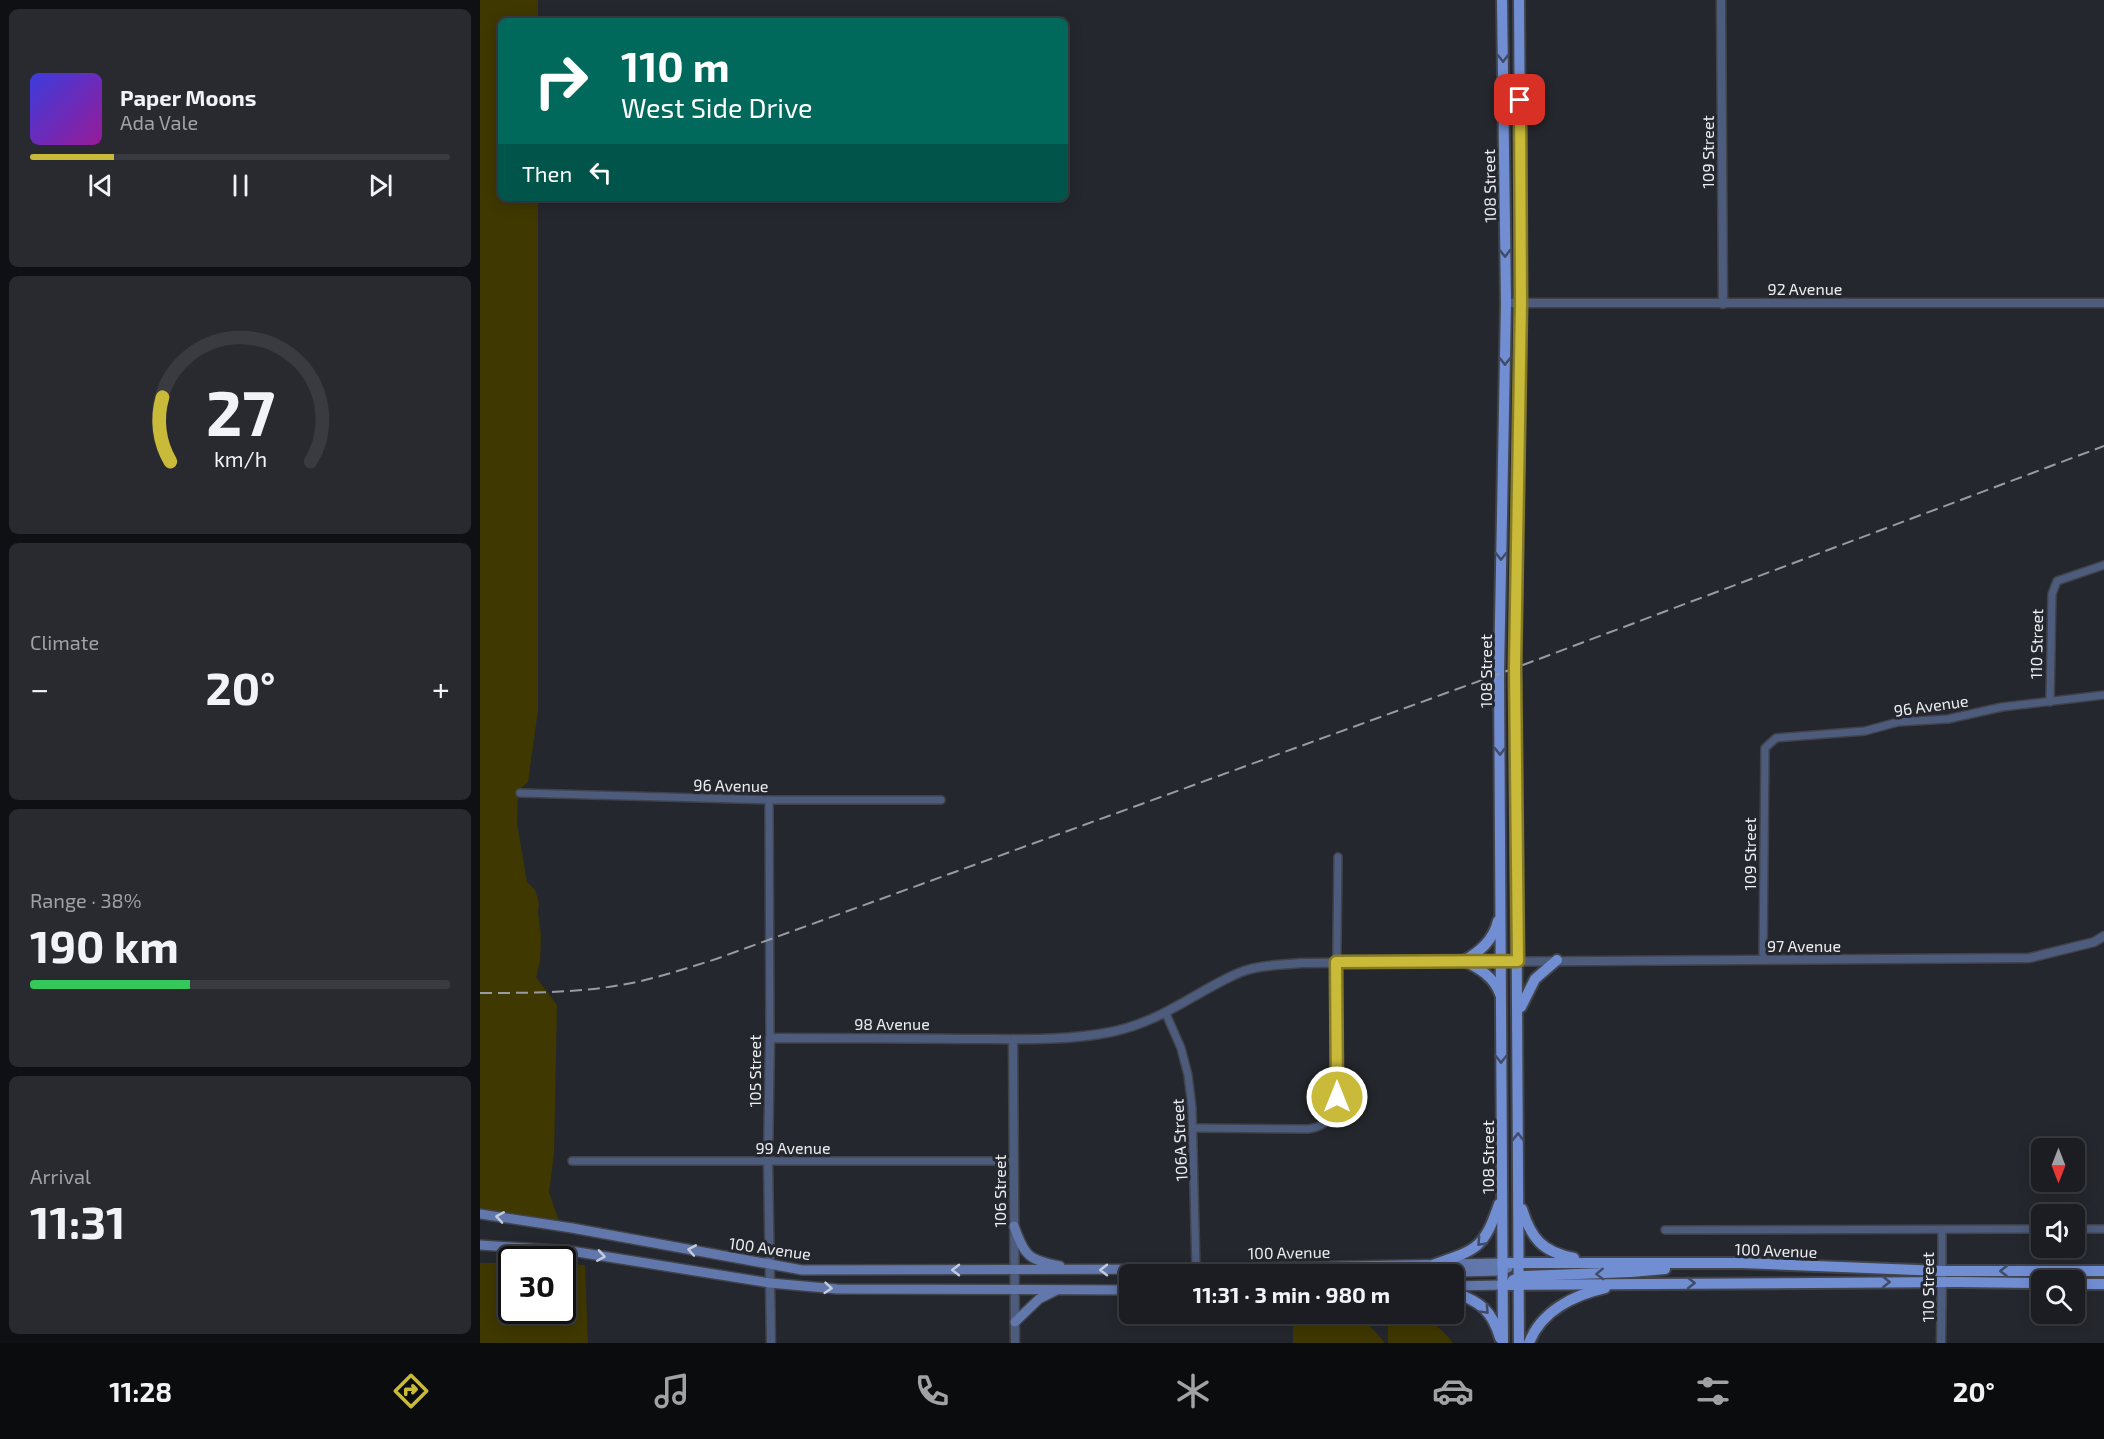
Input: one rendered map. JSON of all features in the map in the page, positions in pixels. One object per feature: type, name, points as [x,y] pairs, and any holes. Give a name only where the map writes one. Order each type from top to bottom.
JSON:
[{"type":"main road","name":"108 Street","points":[[1502,0],[1506,303],[1499,674],[1502,1343]]},
{"type":"main road","name":"108 Street","points":[[1519,0],[1521,303],[1515,668],[1519,1343]]},
{"type":"main road","points":[[1501,903],[1496,927],[1488,942],[1464,961],[1482,970],[1496,984],[1501,1000]]},
{"type":"main road","points":[[1518,1013],[1534,979],[1557,960]]},
{"type":"main road","points":[[1435,1264],[1469,1252],[1480,1244],[1491,1228],[1502,1195]]},
{"type":"main road","points":[[1518,1196],[1528,1229],[1542,1245],[1562,1256],[1601,1263]]},
{"type":"main road","name":"100 Avenue","points":[[480,1214],[572,1228],[802,1270],[1119,1270]]},
{"type":"main road","points":[[1014,1226],[1021,1246],[1036,1261],[1080,1270]]},
{"type":"main road","name":"100 Avenue","points":[[480,1245],[571,1251],[770,1283],[837,1289],[1119,1290]]},
{"type":"main road","name":"100 Avenue","points":[[1464,1265],[1502,1267],[1519,1263],[1742,1263],[2031,1282]]},
{"type":"main road","points":[[1519,1281],[1742,1263]]},
{"type":"main road","points":[[1464,1269],[1502,1267]]},
{"type":"main road","name":"100 Avenue","points":[[1464,1286],[1502,1285],[1519,1281],[1632,1284],[2104,1271]]},
{"type":"main road","points":[[1529,1343],[1539,1325],[1559,1306],[1583,1294],[1632,1284]]},
{"type":"main road","points":[[2085,1284],[2104,1284]]},
{"type":"main road","points":[[1015,1322],[1039,1299],[1057,1290]]},
{"type":"main road","points":[[1464,1296],[1485,1309],[1497,1326],[1502,1343]]},
{"type":"street","name":"109 Street","points":[[1721,0],[1723,304]]},
{"type":"street","name":"92 Avenue","points":[[1506,303],[2104,303]]},
{"type":"street","name":"110 Street","points":[[2050,702],[2052,594],[2057,581],[2104,565]]},
{"type":"street","name":"96 Avenue","points":[[1765,748],[1776,738],[1865,731],[1898,722],[1948,719],[2002,707],[2104,695]]},
{"type":"street","name":"109 Street","points":[[1763,960],[1765,748]]},
{"type":"street","name":"96 Avenue","points":[[520,793],[769,800],[941,800]]},
{"type":"street","name":"105 Street","points":[[769,800],[768,1161],[771,1343]]},
{"type":"street","points":[[1193,1128],[1308,1129],[1319,1127],[1329,1120],[1335,1110],[1337,1097],[1338,857]]},
{"type":"street","name":"97 Avenue","points":[[1336,962],[2029,958],[2094,942],[2104,936]]},
{"type":"street","name":"98 Avenue","points":[[770,1038],[1082,1037],[1140,1025],[1166,1014],[1235,974],[1268,966],[1336,962]]},
{"type":"street","name":"106A Street","points":[[1166,1014],[1181,1048],[1188,1075],[1193,1128],[1196,1264]]},
{"type":"street","name":"106 Street","points":[[1013,1039],[1015,1343]]},
{"type":"street","name":"99 Avenue","points":[[572,1161],[1014,1161]]},
{"type":"street","name":"100 Avenue","points":[[1665,1230],[2031,1229]]},
{"type":"street","points":[[2085,1229],[2104,1229]]},
{"type":"street","name":"110 Street","points":[[1941,1343],[1942,1231]]},
{"type":"shaded area","points":[[480,0],[538,0],[538,18],[498,18],[498,201],[538,201],[538,710],[528,782],[518,791],[517,823],[527,882],[535,890],[539,903],[540,962],[536,977],[557,1005],[554,1154],[549,1192],[559,1221],[480,1212]]},
{"type":"shaded area","points":[[480,1263],[498,1263],[498,1324],[576,1324],[576,1265],[585,1265],[588,1343],[480,1343]]},
{"type":"shaded area","points":[[1293,1324],[1368,1324],[1385,1343],[1293,1343]]},
{"type":"shaded area","points":[[1388,1324],[1433,1324],[1453,1343],[1388,1343]]},
{"type":"railway","points":[[480,993],[594,989],[653,978],[716,959],[1515,668],[2104,446]]},
{"type":"route","points":[[1337,1097],[1336,962],[1518,961],[1515,668],[1521,303],[1520,100]]}]
